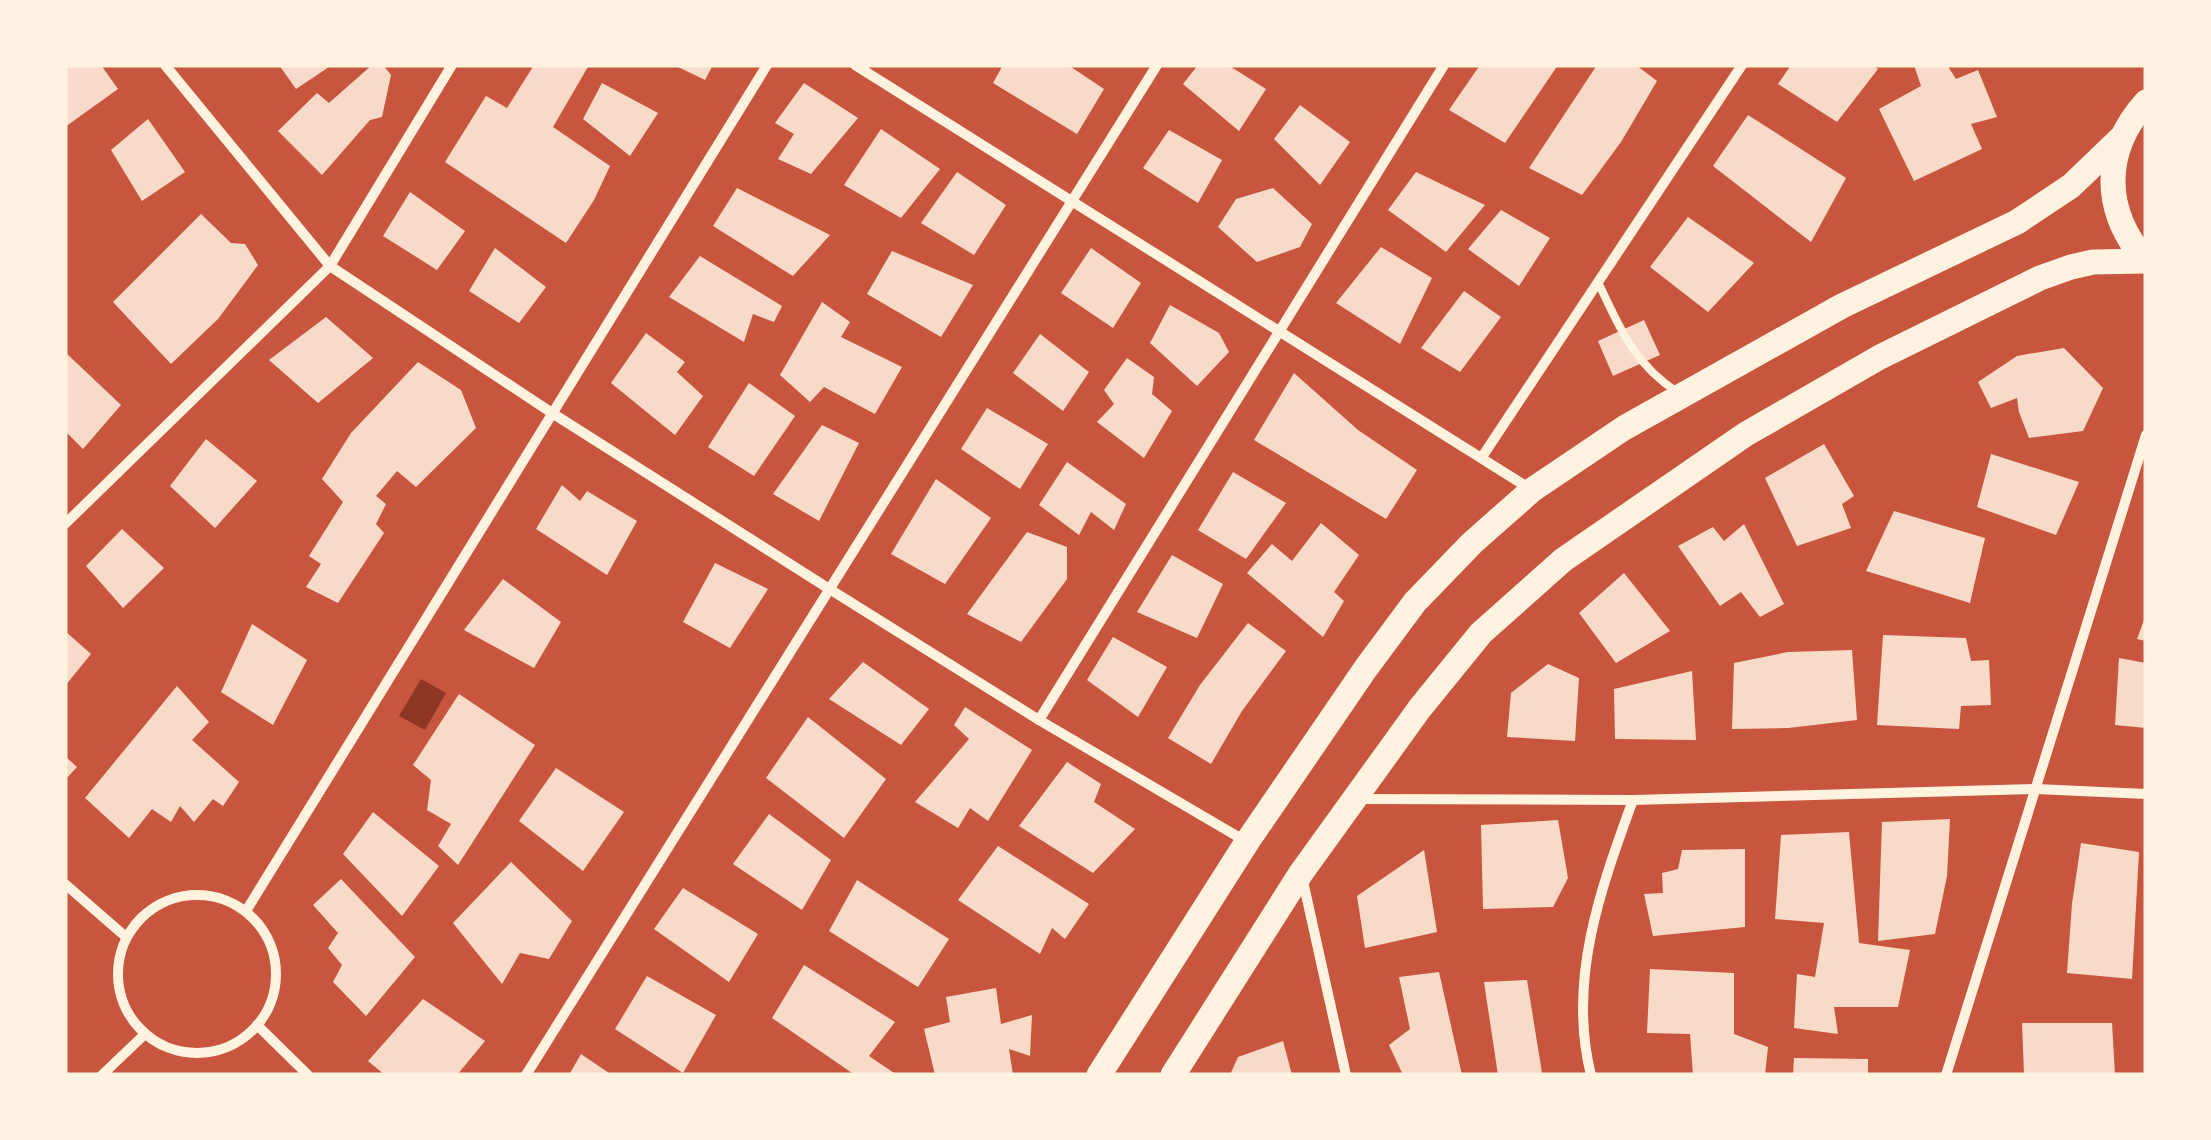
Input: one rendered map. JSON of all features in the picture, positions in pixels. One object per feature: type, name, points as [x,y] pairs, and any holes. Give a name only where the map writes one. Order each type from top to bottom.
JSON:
[{"type":"main road","points":[[1099,1075],[1247,842],[1366,668],[1415,602],[1472,542],[1532,490],[1680,395],[1842,306],[2016,222],[2070,186],[2122,138],[2146,102]]},
{"type":"main road","points":[[2122,138],[2113,177],[2115,205],[2124,232],[2146,261]]},
{"type":"main road","points":[[1173,1075],[1301,874],[1420,708],[1481,633],[1563,560],[1746,434],[1880,357],[2040,278],[2093,262],[2146,261]]},
{"type":"street","points":[[165,65],[330,266],[552,414],[831,590],[1039,720],[1247,842]]},
{"type":"street","points":[[65,524],[330,266],[452,65]]},
{"type":"street","points":[[246,911],[767,65]]},
{"type":"street","points":[[855,65],[1532,490]]},
{"type":"street","points":[[526,1075],[1157,65]]},
{"type":"street","points":[[1039,720],[1444,65]]},
{"type":"street","points":[[1482,457],[1742,65]]},
{"type":"street","points":[[1946,1075],[2146,435]]},
{"type":"street","points":[[1353,799],[1633,800],[2036,789],[2146,794]]},
{"type":"street","points":[[1591,1075],[1583,996],[1588,941],[1602,884],[1633,800]]},
{"type":"street","points":[[1301,874],[1346,1075]]},
{"type":"street","points":[[65,884],[126,937]]},
{"type":"street","points":[[185,896],[217,897],[246,911],[266,936],[276,966],[272,997],[257,1026],[233,1044],[203,1053],[172,1049],[145,1034],[127,1012],[118,984],[118,964],[126,937],[146,913],[185,896]]},
{"type":"street","points":[[257,1026],[308,1075]]},
{"type":"street","points":[[102,1075],[145,1034]]},
{"type":"lane","points":[[1598,282],[1636,358],[1680,395]]},
{"type":"shaded area","points":[[421,679],[446,693],[425,730],[399,716]]},
{"type":"building","points":[[65,65],[101,65],[118,89],[65,127]]},
{"type":"building","points":[[279,65],[332,65],[296,89]]},
{"type":"building","points":[[372,65],[383,65],[391,75],[382,117],[370,120],[322,175],[278,131],[317,93],[329,103]]},
{"type":"building","points":[[534,65],[589,65],[553,127],[610,166],[566,243],[445,162],[486,96],[507,108]]},
{"type":"building","points":[[674,65],[713,65],[705,80]]},
{"type":"building","points":[[1003,65],[1068,65],[1104,89],[1077,134],[993,83]]},
{"type":"building","points":[[1198,65],[1228,65],[1266,89],[1239,131],[1183,84]]},
{"type":"building","points":[[1480,65],[1558,65],[1505,143],[1449,110]]},
{"type":"building","points":[[1597,65],[1636,65],[1657,81],[1621,142],[1582,195],[1529,168]]},
{"type":"building","points":[[1791,65],[1872,65],[1878,69],[1837,122],[1778,84]]},
{"type":"building","points":[[1914,65],[1947,65],[1956,79],[1978,70],[1997,117],[1971,124],[1982,149],[1914,181],[1879,109],[1921,86]]},
{"type":"building","points":[[602,83],[658,113],[630,156],[583,119]]},
{"type":"building","points":[[804,83],[858,118],[811,174],[778,159],[794,134],[775,123]]},
{"type":"building","points":[[1300,105],[1350,142],[1320,185],[1274,139]]},
{"type":"building","points":[[1748,115],[1846,178],[1811,242],[1713,166]]},
{"type":"building","points":[[148,119],[185,172],[142,201],[111,150]]},
{"type":"building","points":[[881,129],[940,169],[901,218],[844,185]]},
{"type":"building","points":[[1169,130],[1222,160],[1198,203],[1143,168]]},
{"type":"building","points":[[957,172],[1006,205],[974,255],[921,223]]},
{"type":"building","points":[[1416,172],[1485,205],[1446,252],[1388,210]]},
{"type":"building","points":[[737,188],[830,235],[793,276],[713,226]]},
{"type":"building","points":[[1273,188],[1312,224],[1300,247],[1257,262],[1218,227],[1236,199]]},
{"type":"building","points":[[410,192],[465,231],[437,270],[383,236]]},
{"type":"building","points":[[1501,210],[1550,238],[1519,286],[1468,249]]},
{"type":"building","points":[[201,214],[231,243],[245,244],[258,265],[218,319],[171,364],[113,302]]},
{"type":"building","points":[[1688,217],[1754,263],[1708,312],[1650,267]]},
{"type":"building","points":[[1381,247],[1432,278],[1400,344],[1336,303]]},
{"type":"building","points":[[495,248],[546,287],[519,323],[469,291]]},
{"type":"building","points":[[1091,248],[1141,283],[1113,328],[1061,293]]},
{"type":"building","points":[[892,251],[973,285],[941,337],[867,294]]},
{"type":"building","points":[[700,256],[782,306],[774,322],[753,314],[744,342],[669,297]]},
{"type":"building","points":[[1464,291],[1501,317],[1460,372],[1421,348]]},
{"type":"building","points":[[822,302],[850,322],[841,337],[902,367],[875,414],[824,387],[810,402],[780,375]]},
{"type":"building","points":[[1170,305],[1219,333],[1229,352],[1197,386],[1150,343]]},
{"type":"building","points":[[326,317],[373,358],[318,403],[269,360]]},
{"type":"building","points":[[1644,320],[1660,355],[1613,376],[1598,341]]},
{"type":"building","points":[[646,333],[685,362],[677,372],[703,396],[675,435],[611,383]]},
{"type":"building","points":[[1040,334],[1089,372],[1063,411],[1013,373]]},
{"type":"building","points":[[2064,348],[2103,388],[2083,431],[2029,438],[2017,398],[1991,408],[1978,382],[2017,356]]},
{"type":"building","points":[[65,352],[121,405],[83,449],[65,431]]},
{"type":"building","points":[[1127,358],[1154,377],[1152,394],[1172,411],[1144,458],[1097,422],[1114,404],[1104,390]]},
{"type":"building","points":[[418,362],[461,390],[476,428],[416,487],[397,471],[376,496],[386,504],[376,524],[384,533],[338,603],[306,587],[321,564],[309,556],[343,502],[322,479],[351,433]]},
{"type":"building","points":[[1294,373],[1358,430],[1417,470],[1386,519],[1254,440]]},
{"type":"building","points":[[749,383],[795,416],[754,476],[708,447]]},
{"type":"building","points":[[987,408],[1048,444],[1020,489],[961,449]]},
{"type":"building","points":[[822,425],[859,443],[819,521],[773,494]]},
{"type":"building","points":[[206,439],[257,481],[215,528],[170,486]]},
{"type":"building","points":[[1824,444],[1854,496],[1842,504],[1851,528],[1797,546],[1765,478]]},
{"type":"building","points":[[1991,454],[2079,482],[2056,535],[1977,507]]},
{"type":"building","points":[[1067,462],[1126,504],[1114,530],[1091,512],[1079,535],[1039,505]]},
{"type":"building","points":[[1233,472],[1286,503],[1246,559],[1198,530]]},
{"type":"building","points":[[936,479],[991,518],[945,584],[891,554]]},
{"type":"building","points":[[562,485],[580,501],[587,491],[637,521],[607,575],[536,529]]},
{"type":"building","points":[[1894,511],[1985,538],[1970,603],[1866,571]]},
{"type":"building","points":[[1321,523],[1359,555],[1334,592],[1344,601],[1323,637],[1247,573],[1272,544],[1292,561]]},
{"type":"building","points":[[1744,524],[1784,604],[1760,617],[1741,592],[1720,606],[1678,546],[1713,527],[1724,541]]},
{"type":"building","points":[[122,529],[164,568],[123,608],[86,566]]},
{"type":"building","points":[[1027,532],[1067,547],[1067,579],[1021,642],[967,614]]},
{"type":"building","points":[[1172,555],[1223,584],[1197,638],[1137,612]]},
{"type":"building","points":[[715,563],[768,589],[730,648],[683,622]]},
{"type":"building","points":[[1624,573],[1670,631],[1616,663],[1579,613]]},
{"type":"building","points":[[503,579],[561,622],[534,668],[464,630]]},
{"type":"building","points":[[2146,615],[2146,641],[2137,639]]},
{"type":"building","points":[[1248,623],[1286,651],[1242,711],[1211,764],[1168,738],[1200,685]]},
{"type":"building","points":[[252,624],[307,660],[273,725],[221,692]]},
{"type":"building","points":[[65,631],[91,654],[65,686]]},
{"type":"building","points":[[1883,635],[1966,638],[1971,661],[1989,660],[1991,705],[1961,706],[1959,729],[1877,725]]},
{"type":"building","points":[[1113,637],[1167,667],[1138,717],[1087,680]]},
{"type":"building","points":[[1852,650],[1857,720],[1788,728],[1732,729],[1734,663],[1788,652]]},
{"type":"building","points":[[2119,658],[2146,663],[2146,728],[2115,725]]},
{"type":"building","points":[[863,662],[929,709],[901,745],[829,699]]},
{"type":"building","points":[[1548,664],[1579,678],[1575,741],[1507,737],[1511,693]]},
{"type":"building","points":[[1692,671],[1696,740],[1615,739],[1614,689]]},
{"type":"building","points":[[177,686],[209,722],[192,740],[239,782],[223,806],[213,799],[194,822],[180,806],[171,822],[152,809],[129,838],[85,798]]},
{"type":"building","points":[[459,694],[535,745],[458,865],[438,846],[451,824],[427,810],[431,780],[413,765]]},
{"type":"building","points":[[965,707],[1032,750],[988,821],[970,808],[958,828],[915,802],[969,739],[954,725]]},
{"type":"building","points":[[808,717],[886,779],[844,838],[766,778]]},
{"type":"building","points":[[65,756],[77,767],[65,780]]},
{"type":"building","points":[[1067,762],[1101,784],[1094,802],[1135,829],[1093,873],[1019,826]]},
{"type":"building","points":[[556,768],[624,812],[583,871],[519,821]]},
{"type":"building","points":[[373,812],[439,866],[402,916],[343,854]]},
{"type":"building","points":[[769,814],[831,860],[802,910],[733,864]]},
{"type":"building","points":[[1950,819],[1947,876],[1935,934],[1878,941],[1882,822]]},
{"type":"building","points":[[1558,820],[1568,878],[1553,907],[1483,909],[1481,825]]},
{"type":"building","points":[[1849,832],[1859,943],[1910,950],[1898,1007],[1834,1007],[1838,1034],[1794,1028],[1797,974],[1815,977],[1824,923],[1775,919],[1781,835]]},
{"type":"building","points":[[2081,843],[2139,852],[2132,979],[2067,973]]},
{"type":"building","points":[[998,846],[1089,904],[1065,939],[1052,928],[1040,954],[958,900]]},
{"type":"building","points":[[1745,849],[1745,927],[1653,936],[1644,894],[1663,893],[1662,873],[1678,869],[1682,850]]},
{"type":"building","points":[[1424,850],[1437,932],[1365,948],[1357,896]]},
{"type":"building","points":[[511,862],[572,921],[549,959],[520,953],[502,984],[453,923]]},
{"type":"building","points":[[341,879],[415,957],[366,1016],[333,982],[342,965],[328,948],[338,933],[313,905]]},
{"type":"building","points":[[857,880],[949,939],[918,987],[829,931]]},
{"type":"building","points":[[683,888],[758,934],[729,982],[654,929]]},
{"type":"building","points":[[804,965],[895,1022],[869,1056],[897,1075],[855,1075],[772,1018]]},
{"type":"building","points":[[1650,969],[1734,973],[1734,1034],[1768,1047],[1765,1075],[1693,1075],[1690,1034],[1647,1033]]},
{"type":"building","points":[[1439,972],[1462,1075],[1403,1075],[1389,1045],[1410,1029],[1399,977]]},
{"type":"building","points":[[647,976],[716,1015],[683,1073],[615,1029]]},
{"type":"building","points":[[1527,980],[1542,1073],[1498,1075],[1484,982]]},
{"type":"building","points":[[996,988],[1001,1024],[1032,1015],[1030,1056],[1009,1049],[1013,1075],[935,1075],[924,1029],[950,1022],[946,997]]},
{"type":"building","points":[[423,999],[485,1041],[457,1075],[385,1075],[368,1061]]},
{"type":"building","points":[[2022,1023],[2112,1023],[2115,1075],[2024,1075]]},
{"type":"building","points":[[1283,1041],[1292,1075],[1230,1075],[1238,1057]]},
{"type":"building","points":[[581,1054],[612,1075],[569,1075]]},
{"type":"building","points":[[1794,1058],[1868,1059],[1868,1075],[1793,1075]]}]
